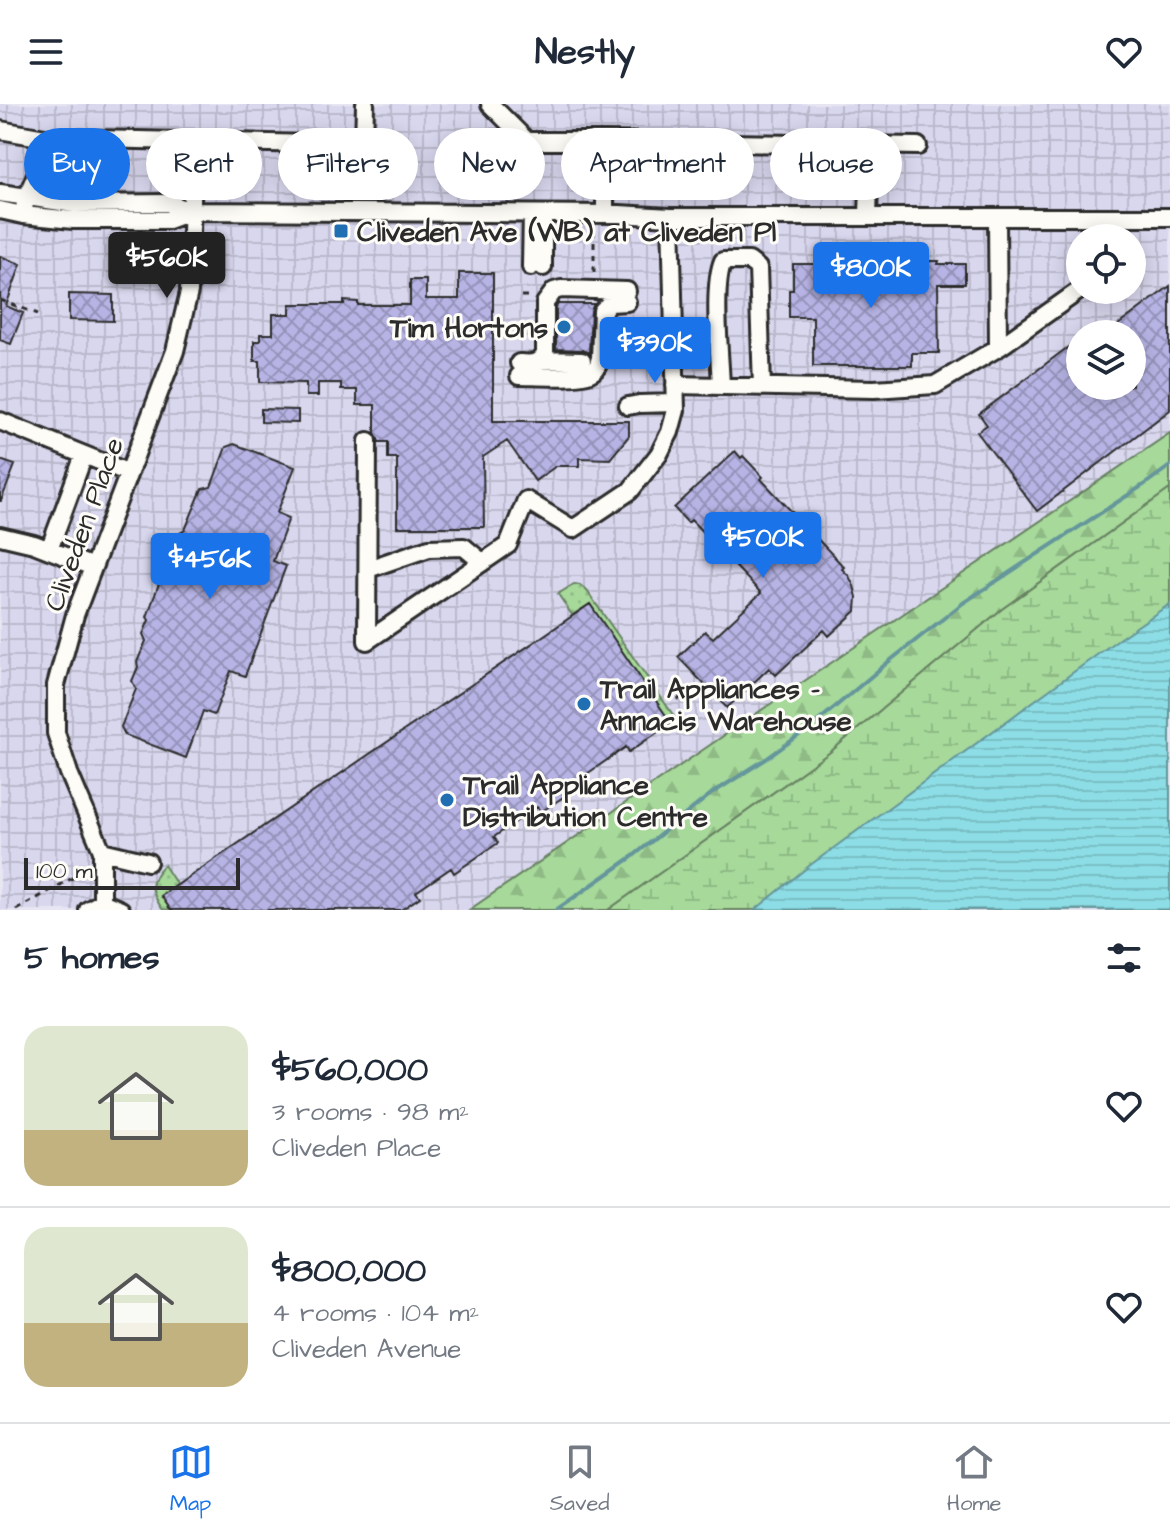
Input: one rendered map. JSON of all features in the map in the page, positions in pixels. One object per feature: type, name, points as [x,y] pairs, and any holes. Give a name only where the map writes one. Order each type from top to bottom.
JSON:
[{"type":"street","points":[[262,143],[364,145],[365,104]]},
{"type":"street","points":[[490,104],[527,141],[561,141]]},
{"type":"street","points":[[0,130],[24,134]]},
{"type":"street","points":[[902,146],[918,146]]},
{"type":"street","points":[[0,193],[25,206],[73,220],[168,220],[192,211],[671,217],[1170,217]]},
{"type":"street","points":[[25,206],[27,200]]},
{"type":"street","name":"Cliveden Place","points":[[102,851],[69,773],[56,733],[56,685],[75,615],[175,351],[189,292],[192,200]]},
{"type":"street","points":[[599,214],[600,200]]},
{"type":"street","points":[[868,200],[868,217]]},
{"type":"street","points":[[0,210],[25,206]]},
{"type":"street","points":[[537,267],[538,214]]},
{"type":"street","points":[[368,441],[367,641],[508,545],[526,500],[573,529],[630,491],[659,454],[670,432],[675,403],[671,217]]},
{"type":"street","points":[[997,217],[998,348]]},
{"type":"street","points":[[721,386],[720,269],[723,261],[749,261],[758,268],[762,387]]},
{"type":"street","points":[[561,289],[594,290],[627,296],[610,303],[602,311],[600,358],[594,371],[581,376],[519,370],[540,360],[545,353],[544,309],[549,296],[561,289]]},
{"type":"street","points":[[675,385],[874,389],[935,385],[998,348],[1066,300]]},
{"type":"street","points":[[540,360],[582,361]]},
{"type":"street","points":[[628,406],[675,403]]},
{"type":"street","points":[[0,421],[129,473]]},
{"type":"street","points":[[49,550],[84,455]]},
{"type":"street","points":[[0,536],[34,544],[93,567]]},
{"type":"street","points":[[368,569],[429,548],[464,547],[482,562]]},
{"type":"street","points":[[121,910],[95,906],[102,851],[148,862]]},
{"type":"path","points":[[594,290],[599,214]]},
{"type":"path","points":[[0,300],[38,314]]},
{"type":"path","points":[[678,700],[685,692]]},
{"type":"path","points":[[16,910],[76,876],[102,851]]},
{"type":"shaded area","points":[[0,104],[1170,104],[1170,433],[469,910],[0,910]]},
{"type":"green space","points":[[1170,433],[1170,489],[1002,609],[829,753],[608,910],[469,910],[710,745]]},
{"type":"green space","points":[[1170,489],[1170,627],[805,910],[608,910],[829,753],[1002,609]]},
{"type":"green space","points":[[574,584],[587,591],[676,719],[671,723],[590,604],[572,615],[558,594]]},
{"type":"green space","points":[[164,865],[177,885],[162,896],[170,909],[163,910],[156,898],[153,882]]},
{"type":"water","points":[[1170,604],[1170,910],[755,910],[809,866]]},
{"type":"building","points":[[0,256],[21,264],[6,306],[23,313],[11,344],[0,340]]},
{"type":"building","points":[[820,260],[846,260],[846,264],[939,261],[938,264],[965,264],[965,284],[938,284],[939,353],[912,353],[912,366],[813,366],[813,317],[789,317],[789,290],[793,290],[793,264],[820,264]]},
{"type":"building","points":[[459,273],[493,273],[493,421],[629,421],[629,436],[610,459],[579,458],[579,466],[556,466],[535,481],[507,441],[483,457],[484,527],[397,527],[397,458],[388,458],[388,442],[379,442],[375,433],[375,405],[357,405],[357,390],[341,390],[341,383],[318,383],[318,396],[306,396],[306,383],[260,382],[260,361],[254,361],[254,341],[260,341],[260,334],[273,334],[273,314],[290,314],[290,304],[344,304],[344,301],[358,302],[358,305],[410,305],[410,280],[426,280],[426,299],[459,299]]},
{"type":"building","points":[[1170,286],[1170,410],[1037,511],[977,432],[987,425],[979,414],[1066,349],[1066,400],[1146,400],[1146,320],[1125,320]]},
{"type":"building","points":[[69,294],[113,295],[113,321],[69,320]]},
{"type":"building","points":[[558,304],[594,304],[589,353],[556,349]]},
{"type":"building","points":[[261,409],[298,410],[298,423],[261,422]]},
{"type":"building","points":[[234,444],[295,467],[277,513],[289,518],[273,561],[286,566],[245,676],[231,671],[214,715],[203,711],[186,758],[125,735],[121,727],[136,689],[132,681],[146,641],[143,634],[149,620],[147,617],[171,550],[185,530],[202,489],[211,487],[226,447]]},
{"type":"building","points":[[735,451],[763,477],[761,479],[844,567],[842,569],[849,576],[857,597],[856,611],[829,636],[824,630],[776,675],[769,668],[727,708],[678,657],[705,631],[713,638],[761,593],[691,520],[688,523],[674,508]]},
{"type":"building","points":[[0,460],[15,465],[1,501],[0,501]]},
{"type":"building","points":[[590,604],[671,723],[629,752],[626,747],[581,778],[584,783],[541,812],[537,807],[494,837],[498,843],[454,873],[451,868],[416,892],[420,897],[401,910],[171,910],[161,896]]},
{"type":"waterway","points":[[556,910],[632,857],[711,794],[816,723],[963,603],[1170,466]]},
{"type":"place","name":"Cliveden Ave (WB) at Cliveden Pl","points":[[341,231]]},
{"type":"place","name":"Tim Hortons","points":[[564,327]]},
{"type":"place","name":"Trail Appliances - Annacis Warehouse","points":[[584,704]]},
{"type":"place","name":"Trail Appliance Distribution Centre","points":[[447,800]]}]
